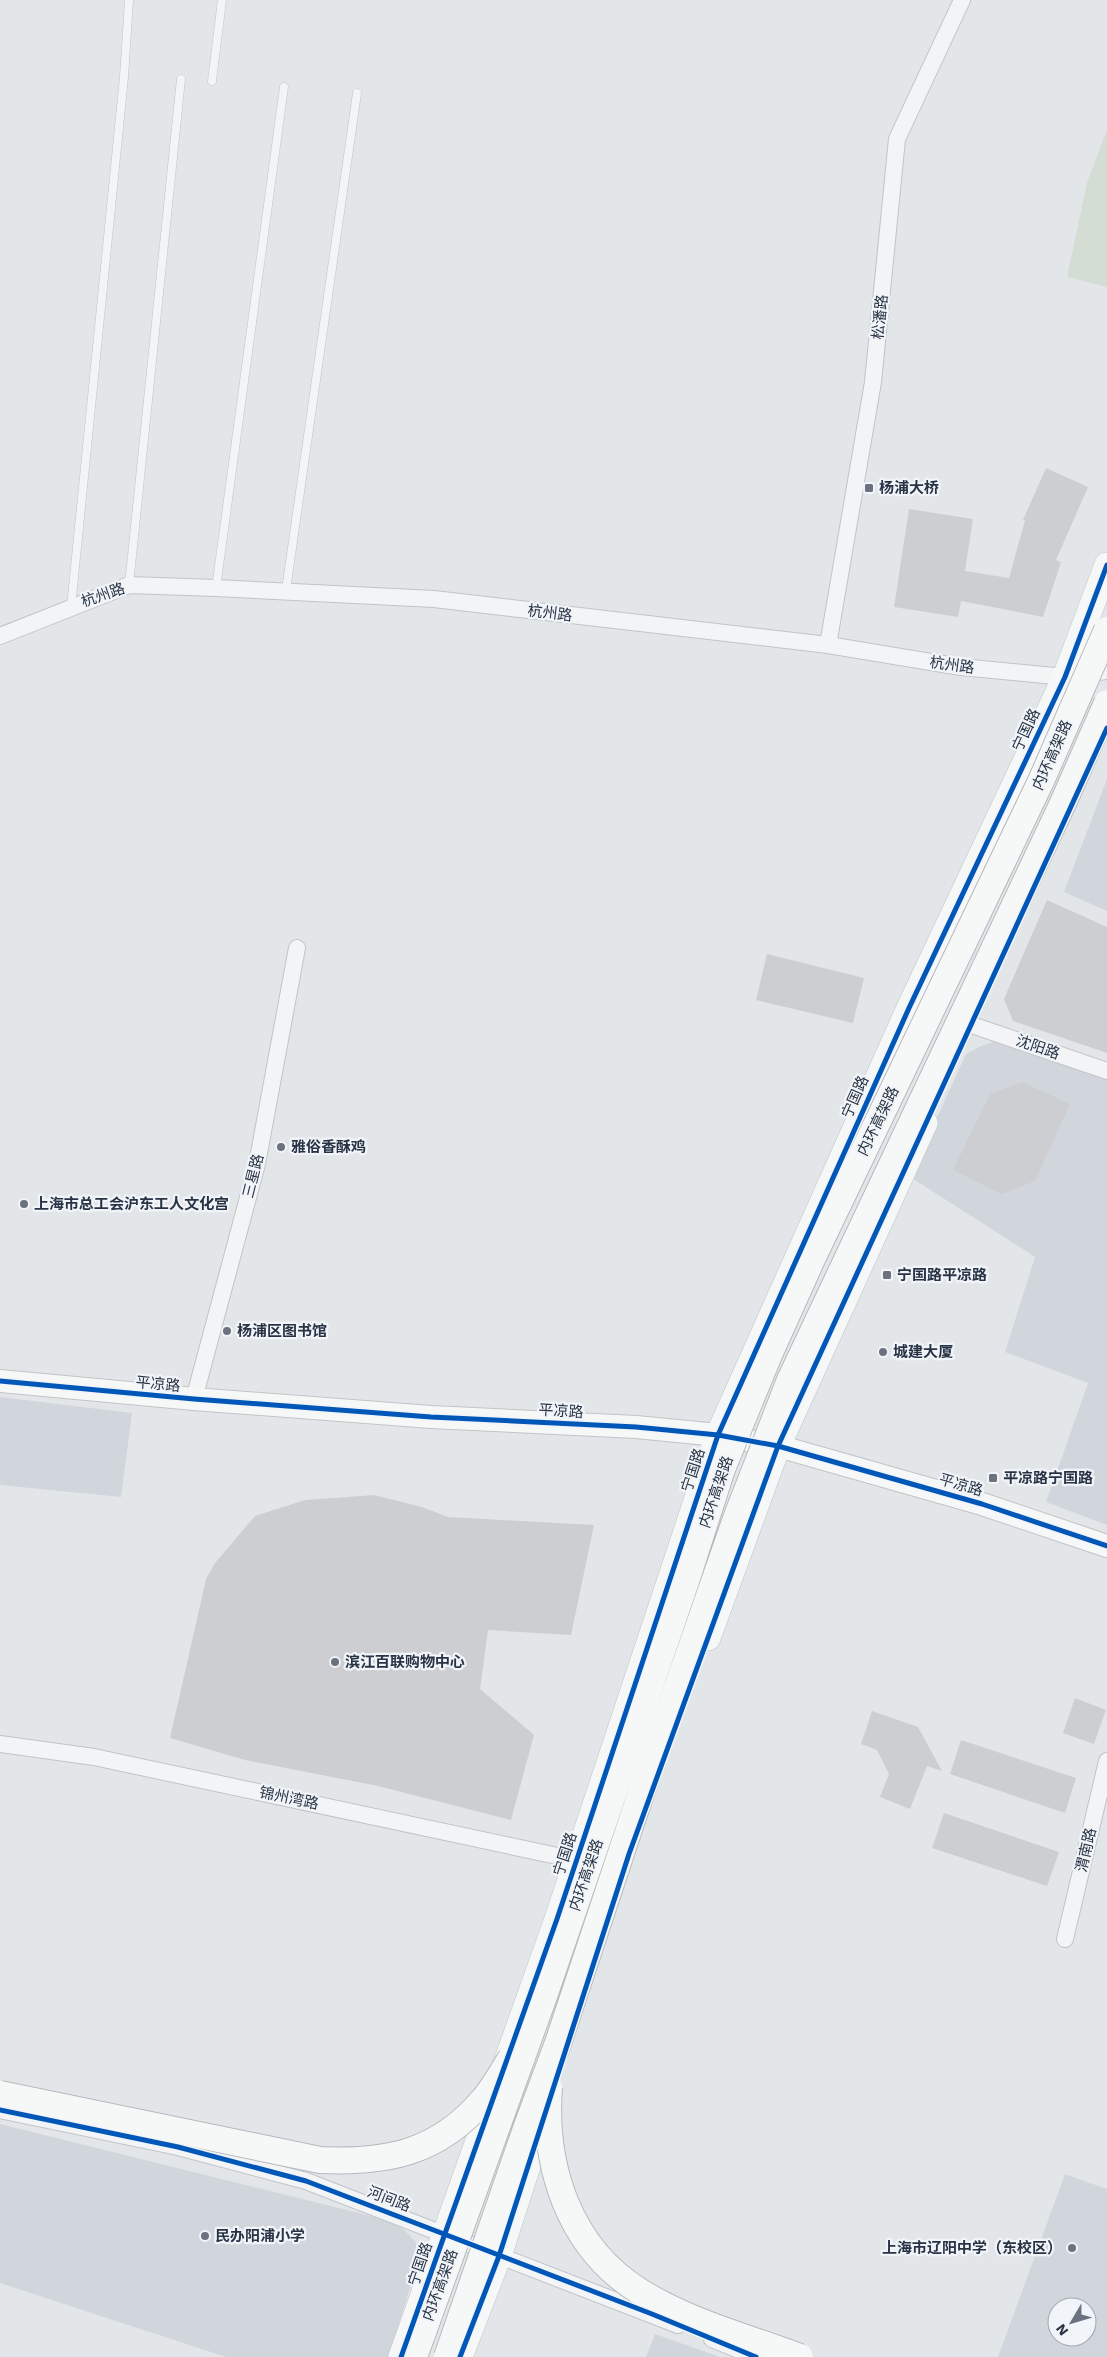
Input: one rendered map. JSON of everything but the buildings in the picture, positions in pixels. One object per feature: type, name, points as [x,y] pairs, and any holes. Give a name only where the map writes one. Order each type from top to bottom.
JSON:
[{"type":"highway","name":"内环高架路","points":[[414,2357],[544,1996],[677,1609],[722,1469],[812,1259],[1041,781],[1107,630]]},
{"type":"highway","name":"内环高架路","points":[[447,2357],[527,2126],[559,2040],[654,1754],[737,1516],[790,1380],[1063,803],[1107,703]]},
{"type":"highway","points":[[0,2094],[320,2160],[355,2161],[385,2157],[414,2150],[438,2140],[462,2122],[484,2099],[514,2054],[544,1996]]},
{"type":"highway","points":[[559,2040],[549,2083],[547,2114],[551,2155],[556,2180],[565,2205],[586,2240],[610,2269],[639,2292],[694,2319],[800,2357]]},
{"type":"main road","name":"宁国路","points":[[401,2357],[576,1860],[718,1435],[909,1008],[1065,677],[1107,565]]},
{"type":"main road","points":[[460,2357],[499,2256],[628,1854],[778,1446],[1107,728]]},
{"type":"main road","name":"平凉路","points":[[0,1381],[194,1399],[431,1417],[636,1427],[718,1435],[778,1446],[982,1504],[1107,1546]]},
{"type":"street","name":"松潘路","points":[[828,645],[872,382],[897,139],[962,0]]},
{"type":"street","name":"杭州路","points":[[0,636],[129,585],[286,590],[434,599],[828,645],[961,667],[1065,677],[1107,671]]},
{"type":"street","name":"三星路","points":[[194,1399],[257,1164],[297,948]]},
{"type":"street","name":"沈阳路","points":[[970,1024],[1107,1071]]},
{"type":"street","name":"锦州湾路","points":[[0,1744],[94,1757],[576,1860]]},
{"type":"street","name":"渭南路","points":[[1064,1939],[1107,1761]]},
{"type":"street","name":"河间路","points":[[0,2110],[178,2147],[306,2181],[652,2314],[756,2357]]},
{"type":"lane","points":[[71,607],[124,76],[129,0]]},
{"type":"lane","points":[[212,81],[222,0]]},
{"type":"lane","points":[[129,585],[181,79]]},
{"type":"lane","points":[[216,588],[284,87]]},
{"type":"lane","points":[[286,590],[357,93]]},
{"type":"shaded area","points":[[1107,130],[1107,287],[1067,277],[1087,183]]},
{"type":"shaded area","points":[[1107,779],[1107,911],[1064,892]]},
{"type":"shaded area","points":[[993,1042],[1000,1042],[1107,1080],[1107,1525],[1046,1502],[1088,1383],[1005,1352],[1035,1257],[910,1177],[966,1054]]},
{"type":"shaded area","points":[[0,1397],[132,1413],[121,1497],[0,1485]]},
{"type":"shaded area","name":"民办阳浦小学","points":[[0,2124],[387,2220],[404,2230],[416,2242],[420,2255],[389,2357],[226,2357],[0,2283]]},
{"type":"shaded area","name":"上海市辽阳中学（东校区）","points":[[1065,2174],[1107,2189],[1107,2357],[998,2357]]},
{"type":"shaded area","points":[[655,2334],[720,2357],[646,2357]]},
{"type":"cycle path","points":[[401,2357],[557,1919],[718,1435],[909,1008],[1065,677],[1107,565]]},
{"type":"cycle path","points":[[460,2357],[499,2256],[629,1854],[778,1446],[1107,728]]},
{"type":"cycle path","points":[[0,1381],[194,1399],[431,1417],[636,1427],[718,1435],[778,1446],[982,1504],[1107,1546]]},
{"type":"cycle path","points":[[0,2110],[178,2147],[306,2181],[652,2314],[756,2357]]},
{"type":"place","name":"杨浦大桥","points":[[869,488]]},
{"type":"place","name":"雅俗香酥鸡","points":[[281,1147]]},
{"type":"place","name":"上海市总工会沪东工人文化宫","points":[[24,1204]]},
{"type":"place","name":"宁国路平凉路","points":[[887,1275]]},
{"type":"place","name":"杨浦区图书馆","points":[[227,1331]]},
{"type":"place","name":"城建大厦","points":[[883,1352]]},
{"type":"place","name":"平凉路宁国路","points":[[993,1478]]},
{"type":"place","name":"滨江百联购物中心","points":[[335,1662]]},
{"type":"place","name":"民办阳浦小学","points":[[205,2236]]},
{"type":"place","name":"上海市辽阳中学（东校区）","points":[[1072,2248]]}]
